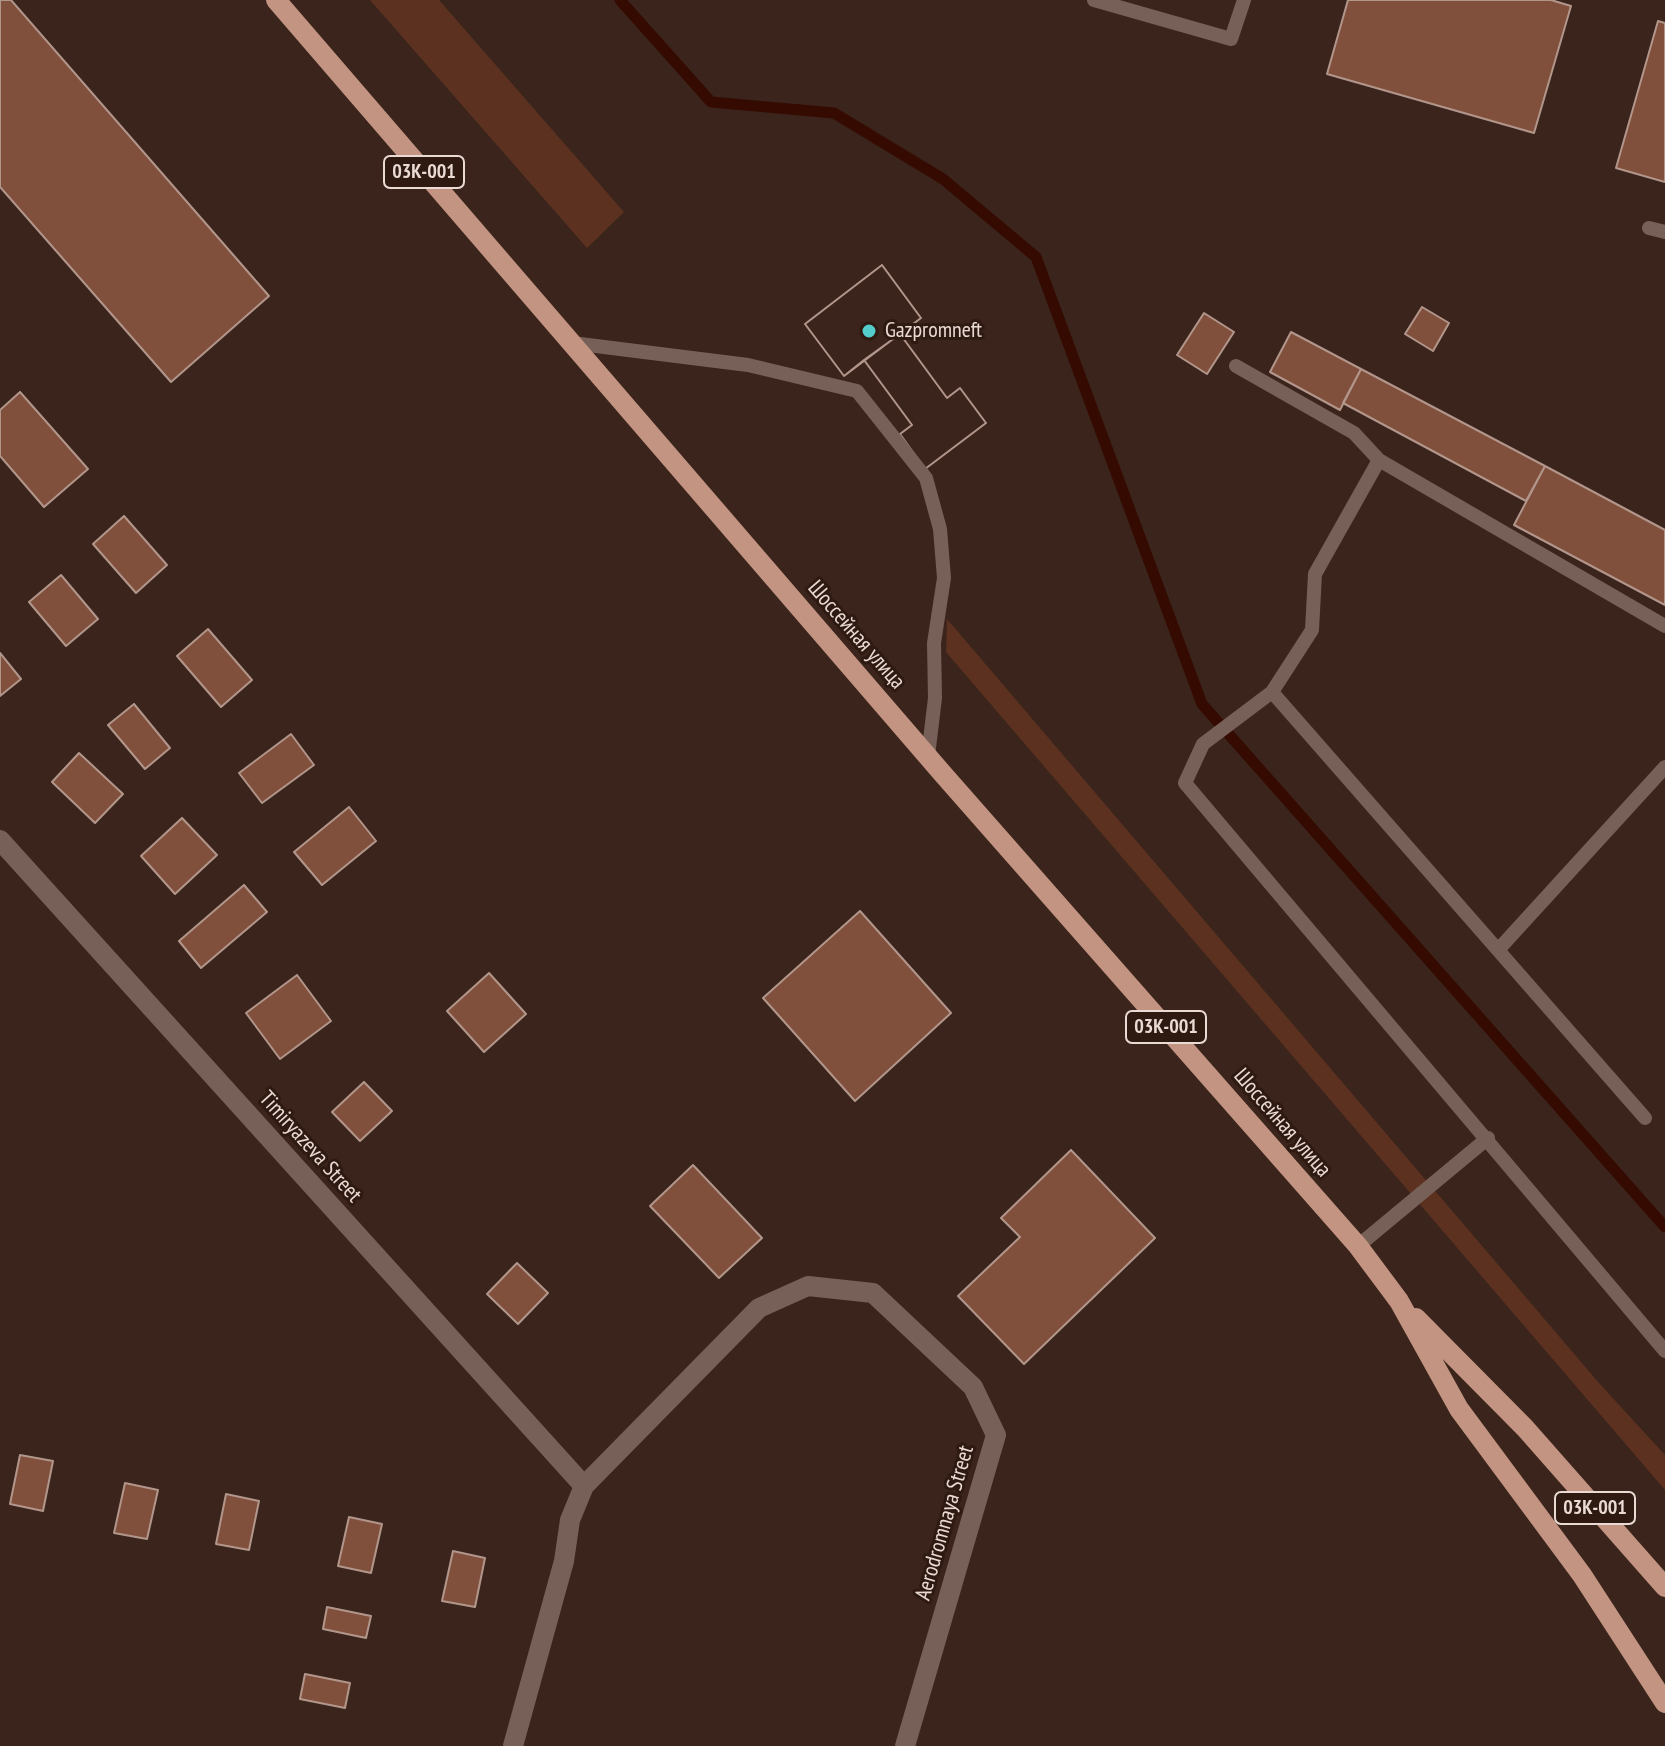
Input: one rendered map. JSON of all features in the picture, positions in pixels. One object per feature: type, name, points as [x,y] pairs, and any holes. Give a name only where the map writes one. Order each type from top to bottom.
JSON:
[{"type":"main road","name":"Шоссейная улица","points":[[276,0],[928,756],[1358,1246],[1399,1301]]},
{"type":"main road","name":"03К-001","points":[[1399,1301],[1525,1428],[1665,1587]]},
{"type":"main road","name":"03К-001","points":[[1399,1301],[1459,1409],[1582,1575],[1665,1703]]},
{"type":"street","name":"Timiryazeva Street","points":[[0,840],[584,1486]]},
{"type":"street","name":"Aerodromnaya Street","points":[[584,1486],[759,1308],[808,1286],[873,1293],[973,1387],[996,1435],[905,1746]]},
{"type":"street","points":[[513,1746],[564,1561],[570,1520],[584,1486]]},
{"type":"lane","points":[[1094,0],[1231,39],[1244,0]]},
{"type":"lane","points":[[1649,228],[1665,232]]},
{"type":"lane","points":[[572,343],[748,365],[857,391],[926,478],[940,529],[944,578],[934,643],[935,698],[928,756]]},
{"type":"lane","points":[[1236,366],[1354,433],[1379,460],[1665,626]]},
{"type":"lane","points":[[1379,460],[1315,574],[1312,630],[1272,692],[1203,744],[1185,783],[1665,1351]]},
{"type":"lane","points":[[1272,692],[1645,1118]]},
{"type":"lane","points":[[1498,950],[1665,767]]},
{"type":"lane","points":[[1358,1246],[1488,1138]]},
{"type":"shaded area","points":[[370,0],[439,0],[624,212],[587,248]]},
{"type":"shaded area","points":[[947,619],[1599,1383],[1665,1455],[1665,1490],[946,652]]},
{"type":"building","points":[[0,0],[11,0],[269,296],[171,382],[0,187]]},
{"type":"building","points":[[1348,0],[1551,0],[1571,6],[1534,133],[1327,74]]},
{"type":"building","points":[[1658,21],[1665,23],[1665,182],[1616,168]]},
{"type":"building","points":[[882,265],[921,318],[844,376],[805,324]]},
{"type":"building","points":[[882,265],[921,318],[900,334],[947,398],[960,388],[986,423],[925,469],[900,434],[912,425],[864,360],[844,376],[805,324]]},
{"type":"building","points":[[1422,307],[1449,323],[1433,351],[1405,334]]},
{"type":"building","points":[[1204,313],[1234,332],[1207,374],[1177,355]]},
{"type":"building","points":[[1291,332],[1361,369],[1340,410],[1270,372]]},
{"type":"building","points":[[900,334],[947,398],[960,388],[986,423],[925,469],[900,434],[912,425],[864,360]]},
{"type":"building","points":[[1361,369],[1545,466],[1526,501],[1343,403]]},
{"type":"building","points":[[20,392],[88,469],[44,507],[0,456],[0,410]]},
{"type":"building","points":[[1545,466],[1665,530],[1665,605],[1514,525]]},
{"type":"building","points":[[124,516],[167,565],[136,593],[93,544]]},
{"type":"building","points":[[61,575],[98,619],[66,646],[29,602]]},
{"type":"building","points":[[208,629],[252,680],[221,707],[177,656]]},
{"type":"building","points":[[0,653],[21,679],[0,696]]},
{"type":"building","points":[[134,704],[170,748],[145,769],[108,725]]},
{"type":"building","points":[[291,734],[314,765],[262,803],[239,773]]},
{"type":"building","points":[[79,753],[123,794],[95,823],[52,782]]},
{"type":"building","points":[[349,807],[376,841],[322,885],[294,852]]},
{"type":"building","points":[[182,818],[217,855],[175,894],[141,856]]},
{"type":"building","points":[[244,885],[267,912],[201,968],[179,941]]},
{"type":"building","points":[[860,911],[951,1013],[855,1101],[763,998]]},
{"type":"building","points":[[489,973],[526,1014],[484,1052],[447,1011]]},
{"type":"building","points":[[297,975],[331,1021],[280,1059],[246,1013]]},
{"type":"building","points":[[364,1082],[392,1111],[360,1141],[332,1112]]},
{"type":"building","points":[[1071,1150],[1155,1238],[1024,1364],[958,1296],[1020,1237],[1001,1218]]},
{"type":"building","points":[[693,1165],[762,1238],[719,1278],[650,1206]]},
{"type":"building","points":[[517,1263],[548,1293],[518,1324],[487,1294]]},
{"type":"building","points":[[20,1455],[53,1461],[43,1511],[10,1504]]},
{"type":"building","points":[[125,1483],[158,1490],[147,1539],[114,1533]]},
{"type":"building","points":[[226,1494],[259,1501],[249,1550],[216,1544]]},
{"type":"building","points":[[349,1517],[382,1524],[371,1573],[338,1566]]},
{"type":"building","points":[[453,1551],[485,1558],[475,1607],[442,1601]]},
{"type":"building","points":[[327,1607],[371,1616],[366,1638],[323,1629]]},
{"type":"building","points":[[305,1674],[350,1683],[345,1708],[300,1699]]},
{"type":"waterway","points":[[620,0],[711,102],[834,113],[943,179],[1036,257],[1202,704],[1665,1227]]},
{"type":"place","name":"Gazpromneft","points":[[869,331]]}]
